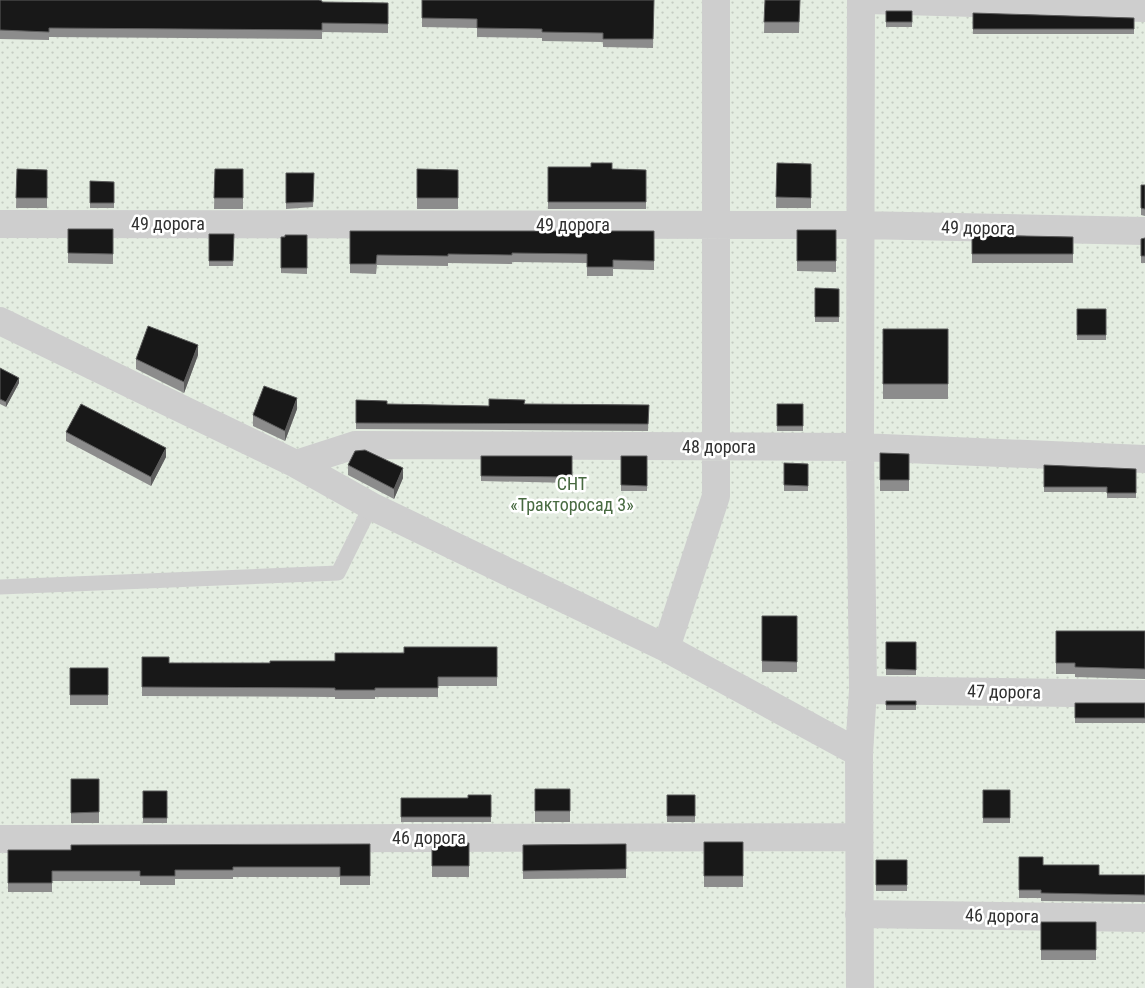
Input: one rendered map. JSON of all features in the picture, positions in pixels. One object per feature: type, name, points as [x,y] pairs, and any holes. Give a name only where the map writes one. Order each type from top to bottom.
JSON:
[{"type":"street","points":[[666,648],[716,496],[716,0]]},
{"type":"street","points":[[860,988],[859,753],[863,690],[860,447],[861,0]]},
{"type":"street","points":[[868,0],[1145,8]]},
{"type":"street","name":"49 дорога","points":[[0,224],[715,225],[1145,231]]},
{"type":"street","points":[[0,321],[296,464],[371,506],[666,648],[859,753]]},
{"type":"street","name":"48 дорога","points":[[296,464],[355,445],[860,447],[1145,459]]},
{"type":"street","name":"47 дорога","points":[[863,690],[1145,694]]},
{"type":"street","name":"46 дорога","points":[[0,839],[859,837]]},
{"type":"street","name":"46 дорога","points":[[859,914],[1145,918]]},
{"type":"lane","points":[[0,587],[338,573],[371,506]]},
{"type":"green space","name":"СНТ «Тракторосад 3»","points":[[0,0],[1145,0],[1145,988],[0,988]]},
{"type":"building","points":[[0,0],[319,0],[322,2],[388,3],[388,24],[322,23],[322,30],[49,28],[49,32],[0,30]]},
{"type":"building","points":[[422,0],[654,0],[653,39],[603,39],[603,33],[542,32],[542,29],[477,28],[477,19],[422,18]]},
{"type":"building","points":[[765,0],[800,0],[799,22],[764,22]]},
{"type":"building","points":[[886,11],[912,11],[912,22],[886,22]]},
{"type":"building","points":[[973,13],[1134,18],[1134,29],[973,29]]},
{"type":"building","points":[[591,163],[612,163],[612,169],[646,170],[646,202],[548,202],[548,167],[591,167]]},
{"type":"building","points":[[777,163],[811,164],[811,198],[776,197]]},
{"type":"building","points":[[17,169],[47,170],[47,198],[16,198]]},
{"type":"building","points":[[215,169],[243,169],[243,198],[214,198]]},
{"type":"building","points":[[417,169],[458,170],[458,198],[417,198]]},
{"type":"building","points":[[286,173],[314,173],[313,202],[286,203]]},
{"type":"building","points":[[90,181],[114,182],[114,203],[90,203]]},
{"type":"building","points":[[1141,185],[1145,185],[1145,209],[1141,208]]},
{"type":"building","points":[[68,229],[113,229],[113,254],[68,253]]},
{"type":"building","points":[[797,230],[836,230],[836,261],[797,261]]},
{"type":"building","points":[[350,231],[654,231],[654,261],[613,260],[613,267],[587,267],[587,254],[512,253],[512,255],[448,254],[448,256],[377,255],[376,264],[350,264]]},
{"type":"building","points":[[209,234],[234,234],[233,261],[209,261]]},
{"type":"building","points":[[285,235],[307,235],[307,268],[281,268],[281,237],[285,237]]},
{"type":"building","points":[[972,235],[1073,237],[1073,254],[972,254]]},
{"type":"building","points":[[1145,238],[1145,256],[1141,256],[1141,239]]},
{"type":"building","points":[[815,288],[839,289],[839,317],[815,317]]},
{"type":"building","points":[[1077,309],[1106,309],[1106,335],[1077,335]]},
{"type":"building","points":[[148,326],[198,345],[184,382],[136,359]]},
{"type":"building","points":[[883,329],[948,329],[948,384],[883,384]]},
{"type":"building","points":[[0,368],[19,378],[6,402],[0,399]]},
{"type":"building","points":[[264,386],[297,398],[285,431],[253,415]]},
{"type":"building","points":[[489,399],[525,400],[524,404],[649,405],[648,424],[356,423],[356,400],[387,401],[387,404],[489,406]]},
{"type":"building","points":[[81,404],[166,448],[151,477],[66,432]]},
{"type":"building","points":[[777,404],[803,404],[803,426],[777,426]]},
{"type":"building","points":[[365,450],[403,468],[394,489],[348,465],[355,451]]},
{"type":"building","points":[[880,453],[909,454],[909,480],[880,480]]},
{"type":"building","points":[[481,456],[572,456],[572,477],[481,476]]},
{"type":"building","points":[[621,456],[647,456],[647,486],[621,485]]},
{"type":"building","points":[[784,463],[808,464],[808,486],[784,485]]},
{"type":"building","points":[[1044,465],[1136,469],[1136,493],[1107,493],[1107,487],[1044,487]]},
{"type":"building","points":[[762,616],[797,616],[797,662],[762,661]]},
{"type":"building","points":[[1056,631],[1145,631],[1145,669],[1075,667],[1075,663],[1056,663]]},
{"type":"building","points":[[886,642],[916,642],[916,670],[886,669]]},
{"type":"building","points":[[404,647],[497,647],[497,677],[438,677],[438,688],[375,688],[375,690],[142,687],[142,657],[169,657],[169,663],[335,661],[335,653],[404,653]]},
{"type":"building","points":[[70,668],[108,668],[108,695],[70,695]]},
{"type":"building","points":[[886,701],[916,701],[916,705],[886,705]]},
{"type":"building","points":[[1075,703],[1145,703],[1145,718],[1075,718]]},
{"type":"building","points":[[71,779],[99,779],[99,812],[71,813]]},
{"type":"building","points":[[535,789],[570,789],[570,811],[535,811]]},
{"type":"building","points":[[983,790],[1010,790],[1010,818],[983,818]]},
{"type":"building","points":[[143,791],[167,791],[167,818],[143,818]]},
{"type":"building","points":[[468,795],[491,795],[491,817],[401,817],[401,798],[468,798]]},
{"type":"building","points":[[667,795],[695,795],[695,816],[667,816]]},
{"type":"building","points":[[704,842],[743,842],[743,876],[704,876]]},
{"type":"building","points":[[432,843],[469,843],[469,866],[432,866]]},
{"type":"building","points":[[370,844],[370,876],[340,876],[340,867],[233,867],[233,870],[175,870],[175,876],[140,876],[140,871],[52,871],[52,883],[8,883],[8,850],[71,850],[71,845]]},
{"type":"building","points":[[626,844],[626,869],[523,871],[523,845]]},
{"type":"building","points":[[1019,857],[1043,857],[1043,865],[1099,865],[1099,875],[1145,875],[1145,895],[1041,893],[1041,890],[1019,890]]},
{"type":"building","points":[[876,860],[907,860],[907,885],[876,885]]},
{"type":"building","points":[[1041,922],[1096,922],[1096,950],[1041,950]]}]
